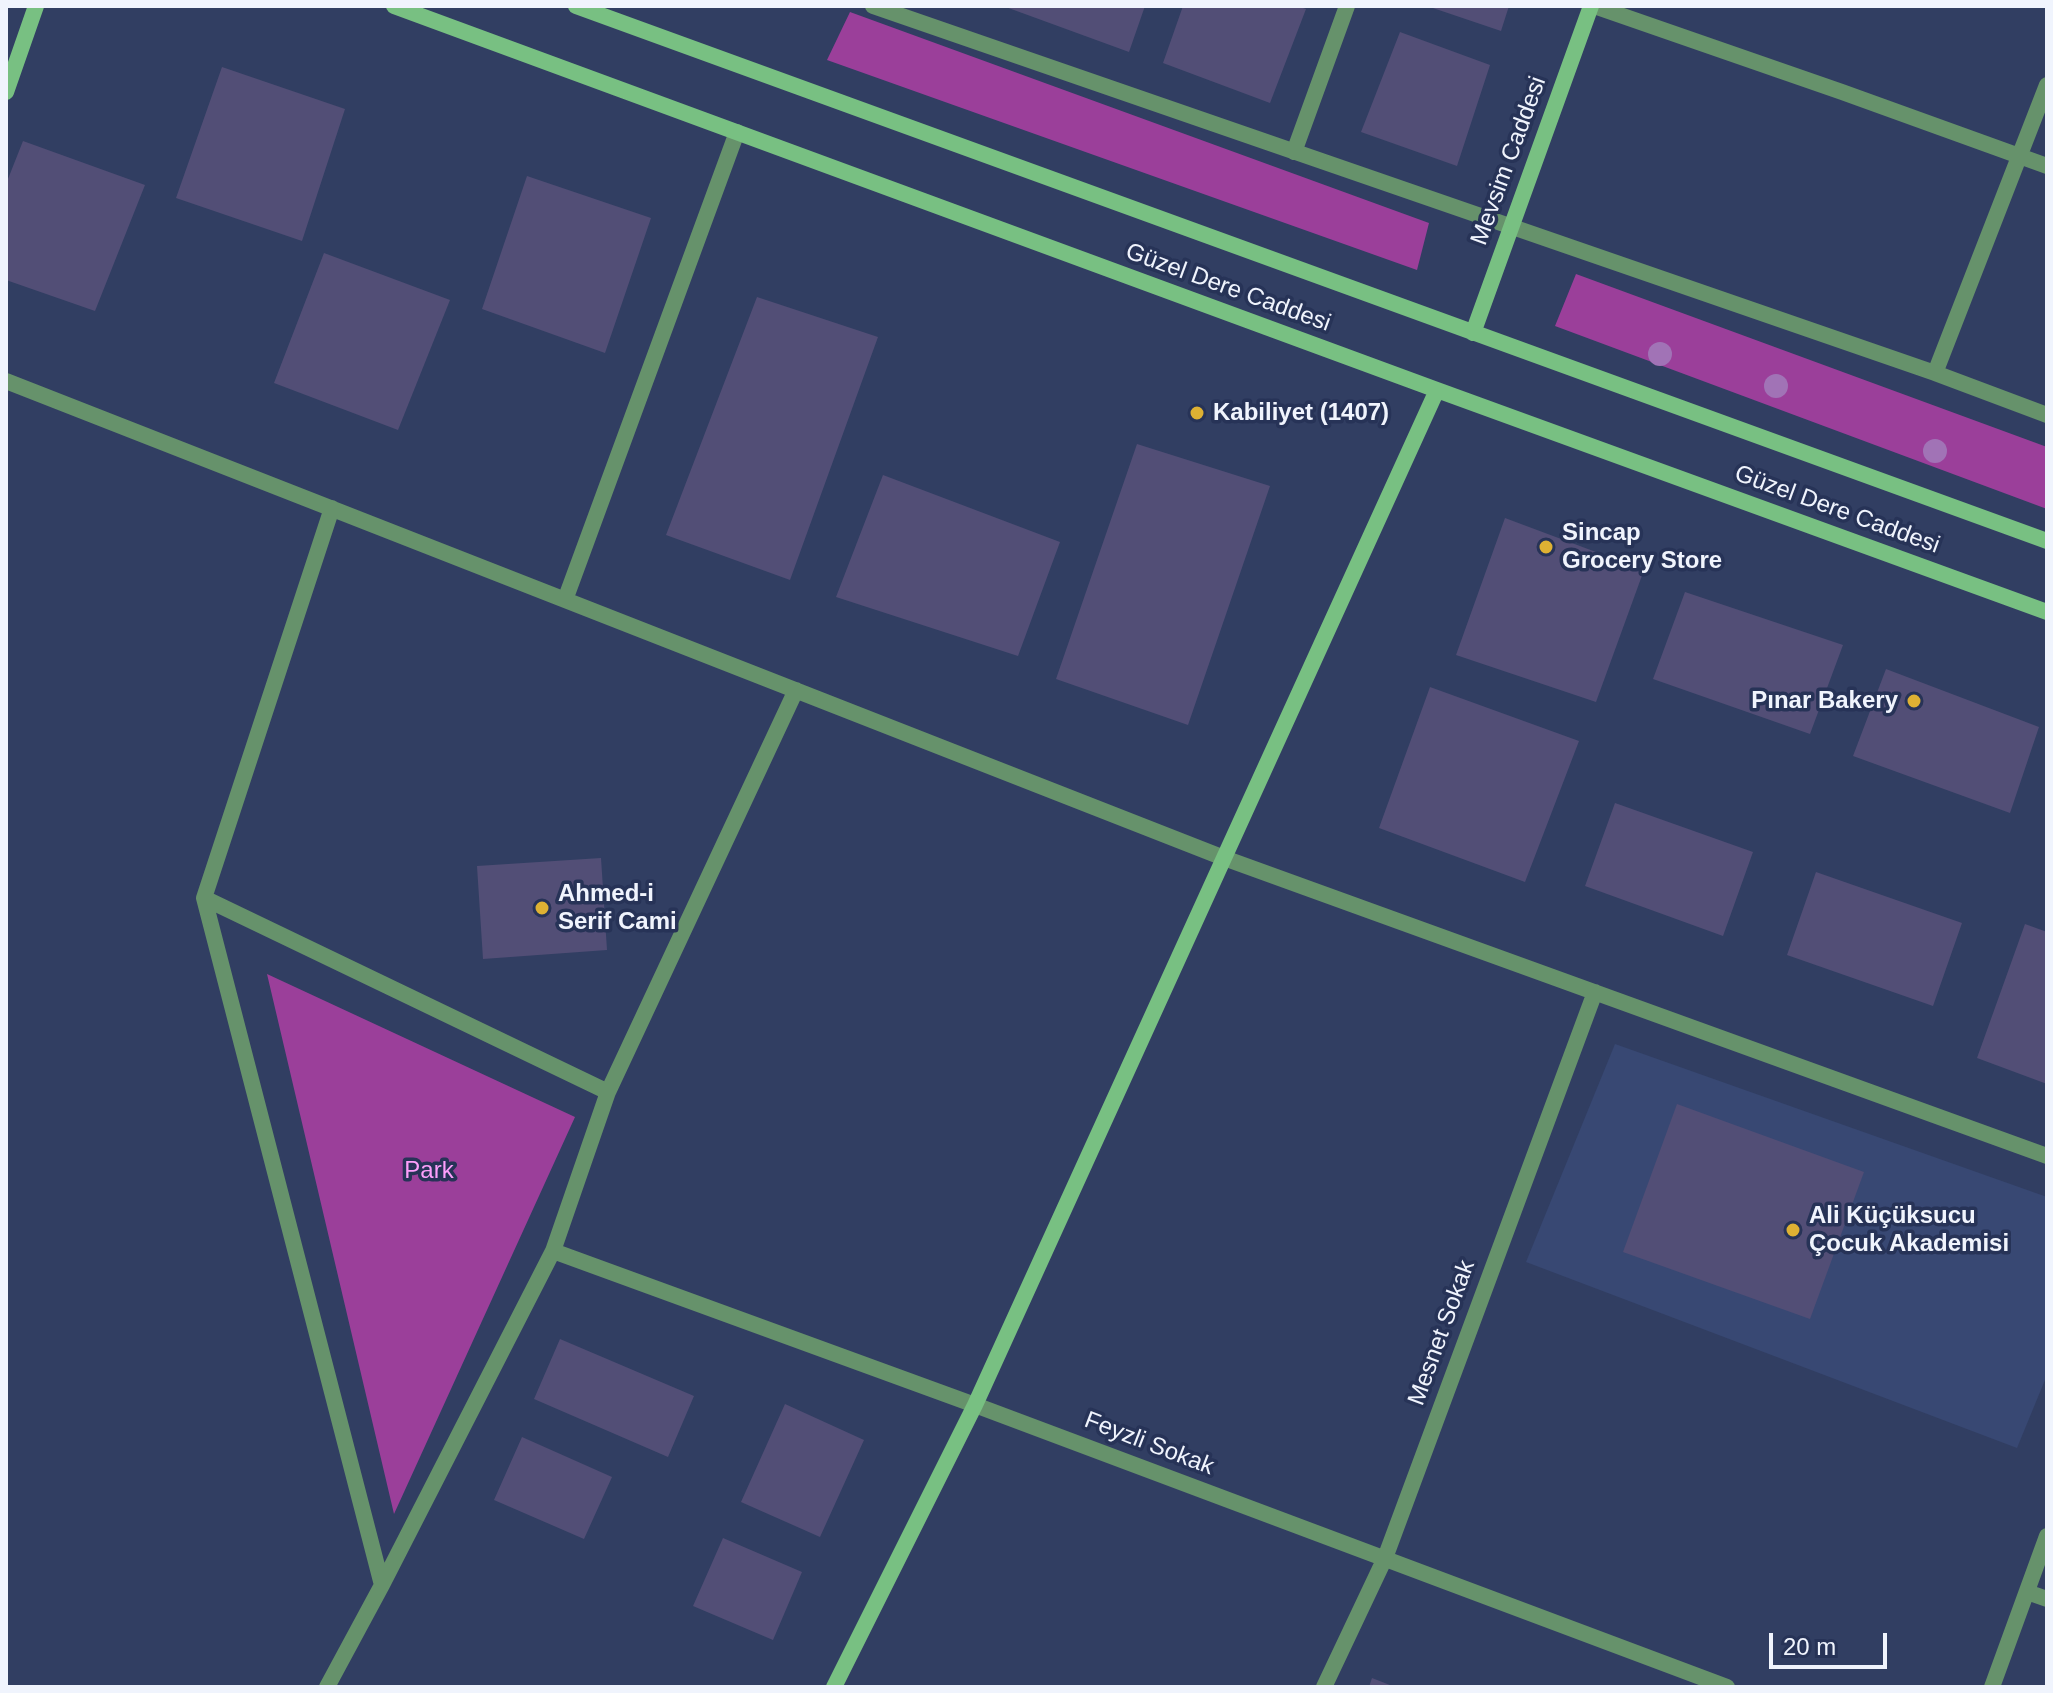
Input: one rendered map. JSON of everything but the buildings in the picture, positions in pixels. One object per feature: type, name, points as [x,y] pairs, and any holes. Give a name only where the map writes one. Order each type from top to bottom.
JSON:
[{"type":"main road","points":[[6,92],[36,6]]},
{"type":"main road","name":"Güzel Dere Caddesi","points":[[394,6],[2047,612]]},
{"type":"main road","name":"Güzel Dere Caddesi","points":[[576,6],[2047,541]]},
{"type":"main road","name":"Mevsim Caddesi","points":[[1473,333],[1592,6]]},
{"type":"main road","points":[[834,1687],[975,1405],[1437,390]]},
{"type":"street","points":[[873,6],[893,10],[1935,373],[2047,415]]},
{"type":"street","points":[[1294,152],[1347,6]]},
{"type":"street","points":[[1592,6],[2047,166]]},
{"type":"street","points":[[1935,373],[2047,85]]},
{"type":"street","points":[[565,600],[737,132]]},
{"type":"street","points":[[6,381],[1224,858],[2047,1156]]},
{"type":"street","points":[[332,508],[204,898],[382,1585]]},
{"type":"street","points":[[327,1687],[553,1251],[608,1092],[796,690]]},
{"type":"street","points":[[204,898],[608,1092]]},
{"type":"street","name":"Mesnet Sokak","points":[[1324,1687],[1385,1558],[1595,992]]},
{"type":"street","name":"Feyzli Sokak","points":[[553,1251],[975,1405],[1727,1687]]},
{"type":"street","points":[[1992,1687],[2047,1536]]},
{"type":"street","points":[[2027,1592],[2047,1599]]},
{"type":"shaded area","name":"Ali Küçüksucu Çocuk Akademisi","points":[[1615,1044],[2047,1197],[2047,1375],[2017,1448],[1526,1262]]},
{"type":"green space","points":[[850,12],[1429,223],[1417,270],[827,60]]},
{"type":"green space","points":[[1576,274],[2047,447],[2047,509],[1555,326]]},
{"type":"green space","name":"Park","points":[[267,974],[575,1117],[394,1514]]},
{"type":"place","name":"Kabiliyet (1407)","points":[[1197,413]]},
{"type":"place","name":"Sincap Grocery Store","points":[[1546,547]]},
{"type":"place","name":"Pınar Bakery","points":[[1914,701]]},
{"type":"place","name":"Ahmed-i Serif Cami","points":[[542,908]]},
{"type":"place","name":"Ali Küçüksucu Çocuk Akademisi","points":[[1793,1230]]}]
